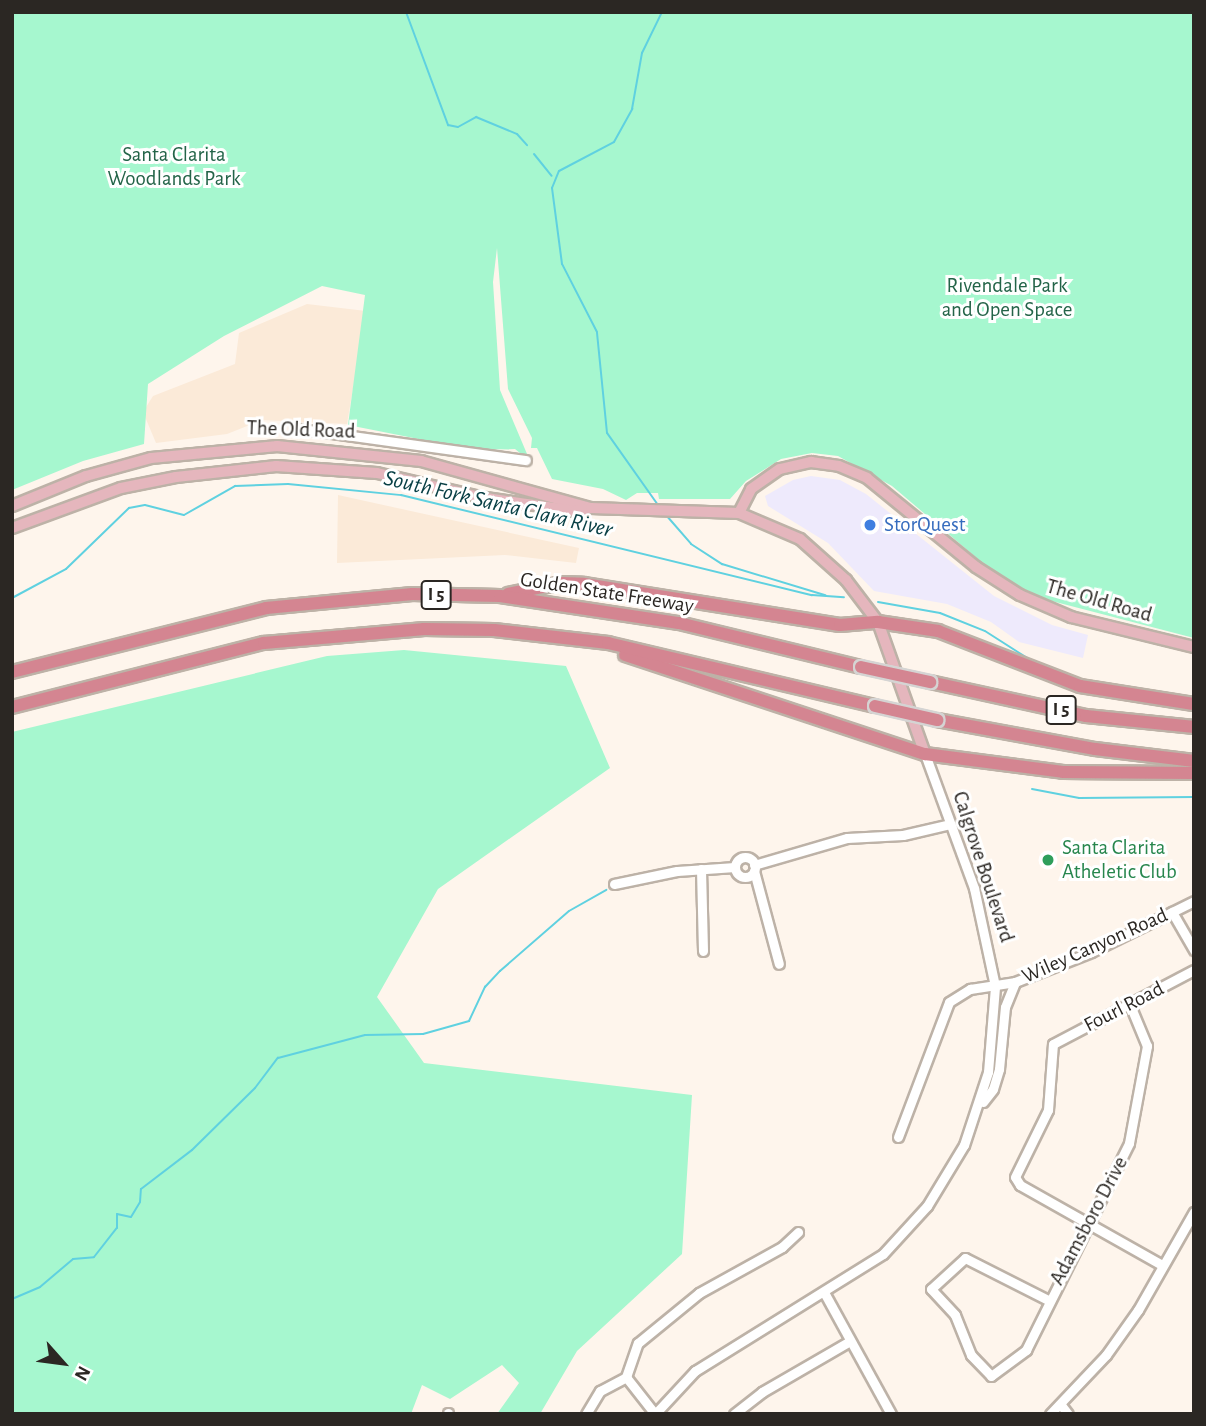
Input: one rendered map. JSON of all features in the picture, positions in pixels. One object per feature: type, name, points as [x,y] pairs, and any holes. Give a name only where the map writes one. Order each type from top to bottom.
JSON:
[{"type":"highway","points":[[500,596],[561,583],[584,584],[840,625],[878,622],[954,634],[1080,686],[1194,704]]},
{"type":"highway","name":"Golden State Freeway","points":[[12,672],[266,608],[412,594],[500,596],[679,623],[861,667],[1086,716],[1194,727]]},
{"type":"highway","name":"I 5","points":[[12,707],[264,643],[334,634],[494,630],[585,640],[937,720],[1095,749],[1194,761]]},
{"type":"highway","points":[[585,640],[687,678],[925,754],[1063,772],[1194,773]]},
{"type":"main road","name":"The Old Road","points":[[12,506],[86,476],[151,458],[277,446],[396,456],[592,508]]},
{"type":"main road","name":"The Old Road","points":[[739,513],[747,494],[780,470],[811,463],[839,466],[867,478],[976,567],[1020,595],[1070,617],[1194,647]]},
{"type":"main road","name":"The Old Road","points":[[12,528],[121,488],[255,467],[377,473],[525,505],[575,511],[592,508]]},
{"type":"main road","points":[[592,508],[739,513]]},
{"type":"main road","name":"Calgrove Boulevard","points":[[739,513],[784,530],[817,552],[846,580],[878,622],[925,754]]},
{"type":"street","points":[[302,429],[526,460]]},
{"type":"street","name":"Calgrove Boulevard","points":[[655,1414],[695,1371],[825,1294],[884,1254],[927,1206],[964,1145],[979,1106],[992,1045],[995,986],[980,909],[925,754]]},
{"type":"street","points":[[735,867],[741,876],[754,868],[847,838],[903,835],[950,824]]},
{"type":"street","points":[[614,884],[701,869],[735,867],[744,857],[754,868],[779,964]]},
{"type":"street","points":[[701,869],[703,951]]},
{"type":"street","name":"Wiley Canyon Road","points":[[898,1137],[949,1002],[970,989],[1015,982],[1102,948],[1194,901]]},
{"type":"street","points":[[1172,912],[1194,950]]},
{"type":"street","name":"Fourl Road","points":[[1089,1222],[1020,1185],[1015,1177],[1048,1110],[1053,1044],[1194,970]]},
{"type":"street","points":[[979,1106],[993,1089],[1004,1007],[1015,982]]},
{"type":"street","name":"Adamsboro Drive","points":[[1048,1300],[965,1258],[931,1289],[955,1315],[971,1355],[991,1377],[1026,1350],[1040,1328],[1048,1300],[1121,1165],[1136,1111],[1147,1046],[1130,1005]]},
{"type":"street","points":[[1050,1414],[1114,1343],[1194,1212]]},
{"type":"street","points":[[1089,1222],[1162,1265]]},
{"type":"street","points":[[586,1414],[600,1391],[626,1377],[638,1343],[673,1312],[782,1247],[799,1233]]},
{"type":"street","points":[[825,1294],[891,1414]]},
{"type":"street","points":[[734,1414],[762,1392],[849,1340]]},
{"type":"street","points":[[626,1377],[655,1414]]},
{"type":"street","points":[[1060,1405],[1068,1414]]},
{"type":"shaded area","points":[[307,304],[366,311],[347,424],[262,420],[227,434],[156,443],[143,412],[153,396],[235,364],[239,333]]},
{"type":"shaded area","points":[[811,476],[840,480],[866,494],[994,596],[1052,625],[1088,635],[1083,658],[1019,642],[991,622],[947,604],[874,591],[828,543],[768,506],[765,496],[793,480]]},
{"type":"shaded area","points":[[338,495],[579,548],[576,563],[505,555],[337,563]]},
{"type":"green space","name":"Rivendale Park and Open Space","points":[[12,12],[1194,12],[1194,638],[1044,599],[1020,587],[992,571],[892,486],[838,456],[812,453],[781,459],[746,481],[730,499],[659,499],[658,493],[637,493],[626,500],[603,489],[552,479],[537,448],[531,448],[532,438],[508,389],[497,248],[493,282],[500,390],[530,461],[515,449],[474,450],[348,425],[365,295],[322,286],[224,336],[148,384],[144,444],[83,461],[12,490]]},
{"type":"green space","points":[[404,650],[566,666],[610,768],[438,889],[377,997],[424,1063],[692,1095],[682,1254],[577,1351],[540,1414],[497,1414],[519,1383],[502,1365],[450,1399],[422,1385],[411,1414],[12,1414],[12,732],[327,656]]},
{"type":"waterway","points":[[406,12],[448,125],[458,127],[476,117],[517,134],[527,145]]},
{"type":"waterway","points":[[658,505],[607,433],[597,332],[562,264],[552,188],[559,171],[614,142],[632,109],[642,53],[662,12]]},
{"type":"waterway","points":[[534,154],[552,176]]},
{"type":"waterway","name":"South Fork Santa Clara River","points":[[12,598],[66,569],[129,508],[145,505],[184,515],[235,486],[288,484],[401,495],[812,595],[844,597]]},
{"type":"waterway","points":[[666,515],[691,544],[722,564],[825,595]]},
{"type":"waterway","name":"South Fork Santa Clara River","points":[[878,602],[940,613],[985,631],[1032,661]]},
{"type":"waterway","points":[[1032,789],[1079,798],[1194,797]]},
{"type":"waterway","points":[[12,1299],[40,1287],[73,1259],[94,1257],[117,1228],[117,1214],[131,1217],[140,1202],[141,1189],[192,1150],[255,1088],[278,1058],[365,1035],[423,1034],[469,1021],[485,987],[500,971],[569,911],[606,890]]},
{"type":"place","name":"StorQuest","points":[[870,525]]},
{"type":"place","name":"Santa Clarita Atheletic Club","points":[[1048,860]]},
{"type":"park label","name":"Santa Clarita Woodlands Park","points":[[174,167]]}]
